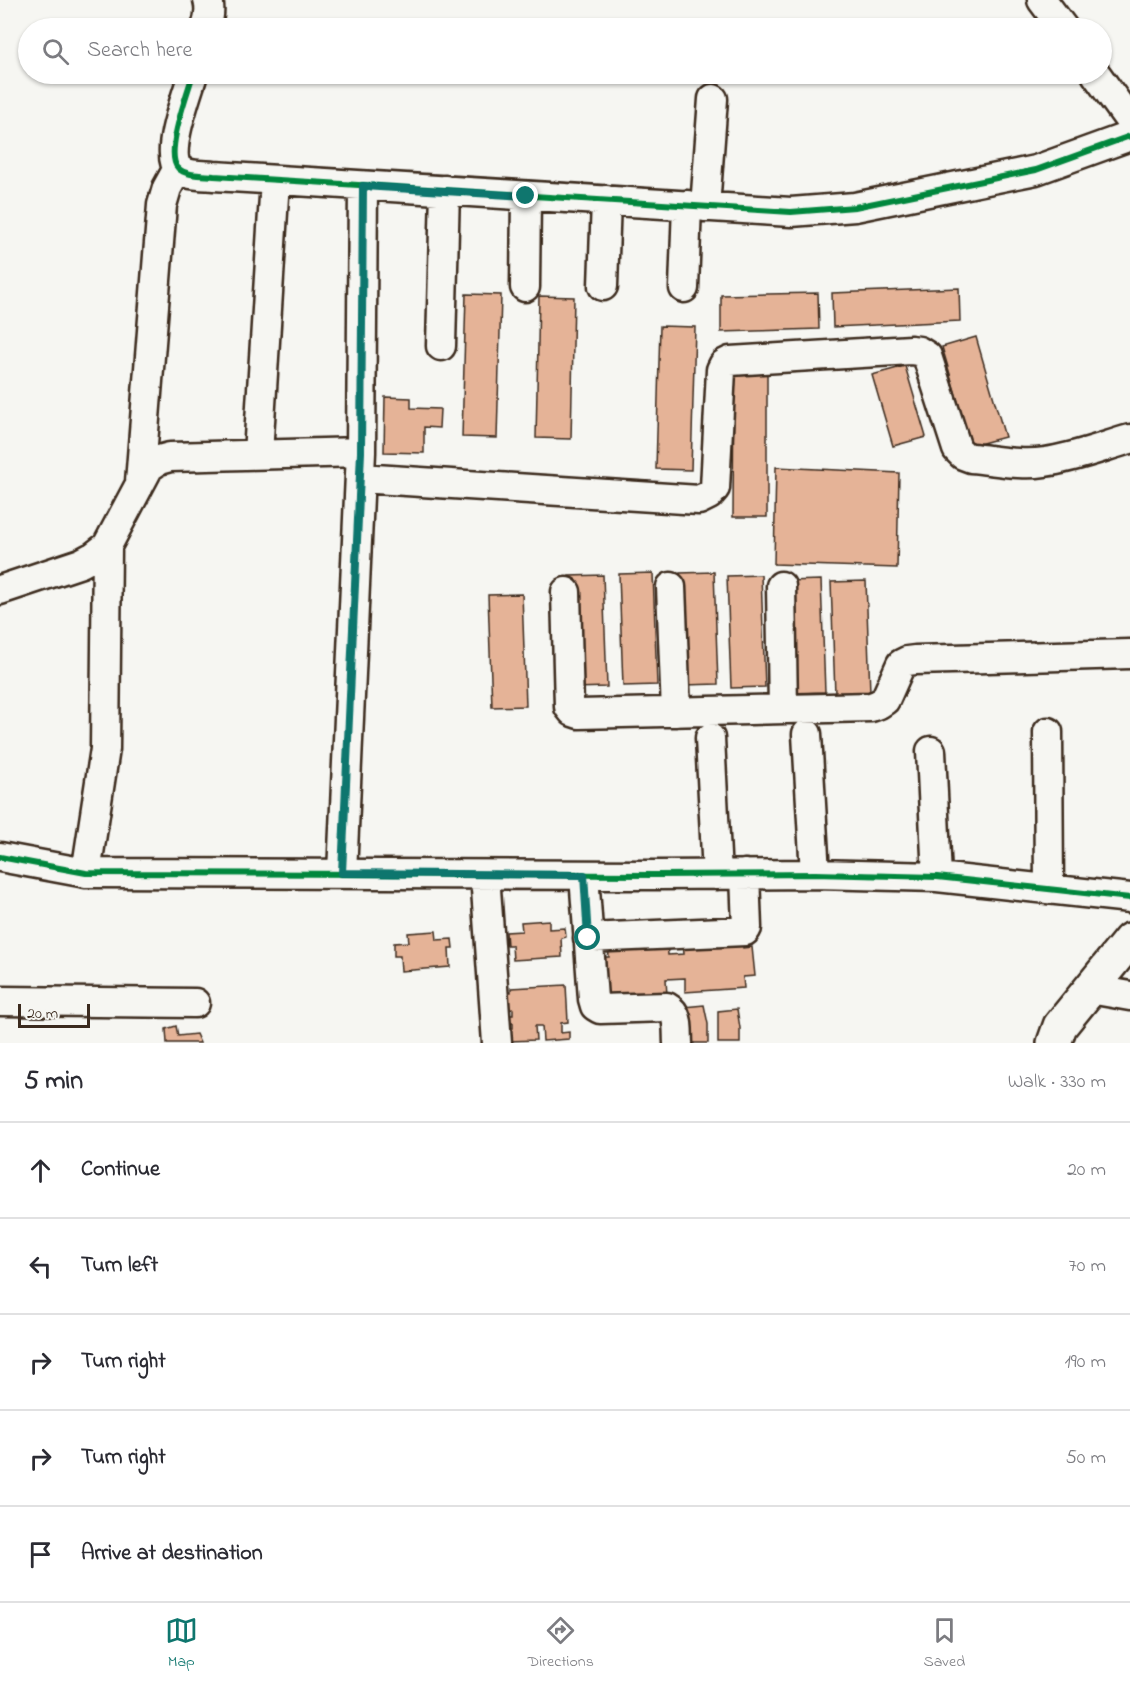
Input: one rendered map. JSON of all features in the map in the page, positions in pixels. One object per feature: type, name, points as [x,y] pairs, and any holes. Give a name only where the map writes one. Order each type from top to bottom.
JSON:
[{"type":"street","points":[[208,0],[209,18]]},
{"type":"street","points":[[1042,0],[1056,18]]},
{"type":"street","points":[[190,84],[174,141],[174,161],[183,172],[363,186],[791,212],[855,207],[1036,170],[1130,136]]},
{"type":"street","points":[[1103,84],[1130,121]]},
{"type":"street","points":[[684,288],[713,99]]},
{"type":"street","points":[[140,482],[162,205],[166,188],[178,168]]},
{"type":"street","points":[[258,454],[275,180]]},
{"type":"street","points":[[342,873],[361,465],[363,186]]},
{"type":"street","points":[[441,346],[445,190]]},
{"type":"street","points":[[525,287],[526,196]]},
{"type":"street","points":[[603,285],[606,200]]},
{"type":"street","points":[[0,590],[81,563],[107,546],[149,467],[159,460],[170,457],[258,454],[699,500],[709,495],[715,488],[720,370],[730,361],[919,351],[927,356],[957,449],[963,455],[971,458],[1027,463],[1045,462],[1130,439]]},
{"type":"street","points":[[86,873],[105,749],[107,546]]},
{"type":"street","points":[[781,586],[783,709]]},
{"type":"street","points":[[671,587],[676,712]]},
{"type":"street","points":[[566,592],[569,707],[573,712],[579,714],[870,707],[885,700],[901,664],[907,661],[1130,654]]},
{"type":"street","points":[[1048,732],[1049,889]]},
{"type":"street","points":[[807,734],[815,874]]},
{"type":"street","points":[[710,738],[717,875]]},
{"type":"street","points":[[932,751],[937,877]]},
{"type":"street","points":[[0,857],[86,873],[815,874],[937,877],[1130,898]]},
{"type":"street","points":[[588,938],[745,931],[747,928],[745,874]]},
{"type":"street","points":[[485,875],[498,1043]]},
{"type":"street","points":[[584,875],[595,1006],[600,1009],[667,1007],[676,1016],[678,1043]]},
{"type":"street","points":[[1054,1043],[1060,1026],[1130,940]]},
{"type":"street","points":[[1090,989],[1130,996]]},
{"type":"street","points":[[0,1001],[195,1003]]},
{"type":"building","points":[[959,288],[960,321],[833,327],[832,293]]},
{"type":"building","points":[[818,293],[819,329],[721,332],[721,295]]},
{"type":"building","points":[[466,294],[501,295],[497,438],[462,437]]},
{"type":"building","points":[[539,296],[574,297],[571,439],[536,438]]},
{"type":"building","points":[[660,326],[695,327],[691,470],[656,469]]},
{"type":"building","points":[[976,337],[1005,437],[971,446],[942,347]]},
{"type":"building","points":[[905,366],[926,437],[893,446],[872,375]]},
{"type":"building","points":[[734,372],[767,372],[767,517],[733,517]]},
{"type":"building","points":[[385,397],[411,398],[411,408],[440,409],[439,428],[424,427],[424,453],[384,452]]},
{"type":"building","points":[[776,467],[899,473],[897,568],[774,564]]},
{"type":"building","points":[[714,572],[718,684],[684,685],[680,573]]},
{"type":"building","points":[[653,573],[657,685],[623,686],[619,574]]},
{"type":"building","points":[[603,575],[607,687],[574,688],[569,576]]},
{"type":"building","points":[[761,575],[765,687],[731,688],[727,576]]},
{"type":"building","points":[[821,580],[825,692],[790,693],[787,581]]},
{"type":"building","points":[[866,581],[870,693],[835,694],[831,582]]},
{"type":"building","points":[[522,594],[526,706],[492,707],[488,595]]},
{"type":"building","points":[[549,920],[549,929],[565,928],[566,937],[561,938],[562,957],[513,960],[512,945],[507,945],[506,932],[522,931],[521,922]]},
{"type":"building","points":[[436,931],[437,940],[452,939],[453,948],[449,948],[450,967],[401,971],[400,956],[394,956],[394,943],[409,942],[408,933]]},
{"type":"building","points":[[743,938],[743,948],[752,947],[755,976],[743,977],[744,988],[685,992],[685,978],[666,979],[667,996],[604,1000],[599,957],[609,957],[608,946],[667,942],[668,955],[684,954],[683,942]]},
{"type":"building","points":[[566,985],[568,1022],[561,1023],[561,1033],[569,1032],[569,1039],[543,1041],[542,1026],[535,1026],[536,1040],[509,1041],[508,1028],[513,1028],[513,1023],[508,1024],[508,1015],[513,1015],[513,1009],[505,1010],[504,992],[511,992],[511,988]]},
{"type":"building","points":[[704,1005],[708,1024],[708,1043],[686,1043],[684,1007]]},
{"type":"building","points":[[737,1009],[740,1043],[718,1043],[718,1011]]},
{"type":"building","points":[[176,1026],[178,1036],[196,1034],[200,1043],[167,1043],[166,1029]]},
{"type":"cycle path","points":[[190,84],[175,137],[174,161],[181,171],[190,174],[791,212],[855,207],[1036,170],[1130,136]]},
{"type":"cycle path","points":[[0,857],[86,873],[815,874],[937,877],[1130,898]]},
{"type":"route","points":[[526,196],[363,186],[361,452],[342,873],[584,875],[588,938]]}]
